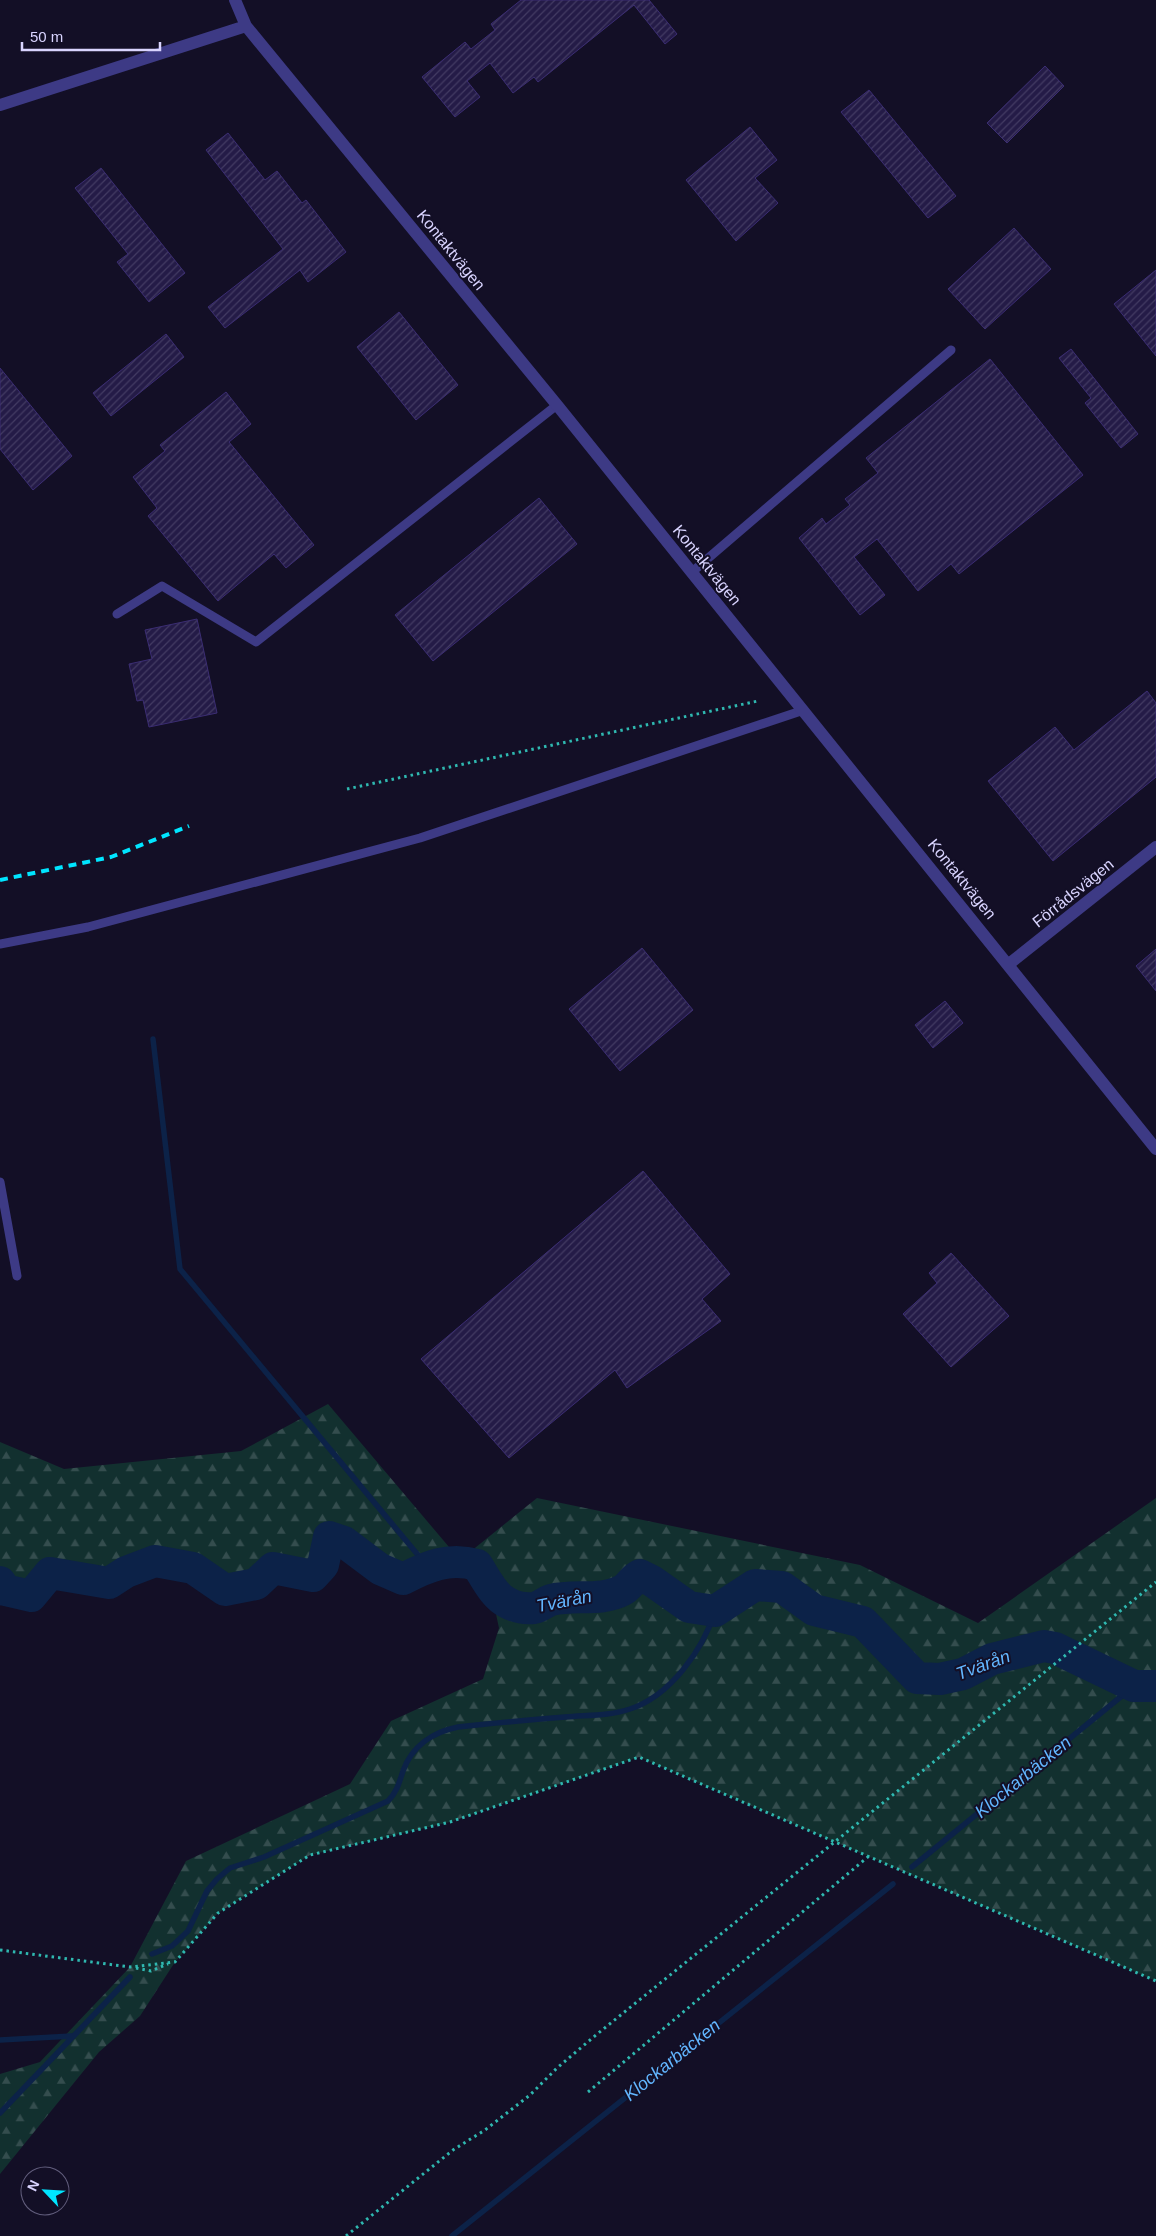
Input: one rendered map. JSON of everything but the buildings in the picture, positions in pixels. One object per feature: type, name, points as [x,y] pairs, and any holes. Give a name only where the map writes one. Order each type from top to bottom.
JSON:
[{"type":"street","name":"Kontaktvägen","points":[[235,0],[246,26],[558,405],[1010,964],[1156,1149]]},
{"type":"street","points":[[0,105],[246,26]]},
{"type":"street","name":"Förrådsvägen","points":[[1010,964],[1156,847]]},
{"type":"lane","points":[[692,572],[951,350]]},
{"type":"lane","points":[[117,614],[162,586],[256,642],[558,405]]},
{"type":"lane","points":[[0,944],[88,927],[420,838],[804,710]]},
{"type":"lane","points":[[0,1182],[16,1276]]},
{"type":"path","points":[[347,788],[758,701]]},
{"type":"path","points":[[346,2236],[453,2150],[485,2130],[530,2095],[570,2057],[834,1840],[1156,1582]]},
{"type":"path","points":[[0,1950],[130,1967],[175,1962],[218,1914],[310,1855],[450,1822],[639,1757],[1156,1981]]},
{"type":"path","points":[[588,2092],[869,1856]]},
{"type":"green space","points":[[328,1404],[460,1560],[537,1498],[860,1565],[978,1623],[1156,1498],[1156,1981],[639,1757],[450,1822],[310,1855],[218,1913],[175,1962],[140,2016],[99,2052],[0,2174],[0,2074],[40,2062],[130,1967],[186,1861],[350,1784],[391,1721],[483,1679],[499,1628],[490,1586],[477,1565],[457,1562],[439,1564],[403,1579],[380,1569],[344,1542],[330,1537],[323,1565],[313,1576],[273,1568],[256,1584],[225,1590],[193,1568],[155,1561],[126,1572],[109,1583],[50,1573],[31,1596],[5,1590],[0,1582],[0,1442],[64,1469],[241,1451]]},
{"type":"waterway","points":[[153,1039],[180,1269],[428,1567]]},
{"type":"waterway","name":"Tvärån","points":[[0,1582],[5,1590],[31,1596],[50,1573],[109,1583],[126,1572],[155,1561],[193,1568],[225,1590],[256,1584],[273,1568],[313,1576],[323,1565],[329,1537],[344,1542],[380,1569],[403,1579],[421,1570],[448,1562],[477,1565],[498,1596],[508,1603],[521,1608],[538,1607],[551,1600],[560,1598],[597,1597],[615,1594],[623,1590],[640,1575],[652,1581],[689,1607],[715,1611],[755,1585],[782,1587],[814,1610],[863,1622],[917,1678],[940,1679],[963,1674],[992,1659],[1044,1646],[1055,1648],[1134,1686],[1156,1686]]},
{"type":"waterway","points":[[152,1954],[172,1946],[188,1931],[207,1891],[230,1868],[264,1857],[388,1801],[396,1791],[403,1771],[412,1754],[424,1742],[440,1732],[458,1727],[614,1713],[645,1703],[671,1683],[683,1670],[702,1641],[715,1611]]},
{"type":"waterway","name":"Klockarbäcken","points":[[912,1867],[1134,1686]]},
{"type":"waterway","name":"Klockarbäcken","points":[[452,2236],[893,1884]]},
{"type":"waterway","points":[[0,2113],[130,1977]]},
{"type":"waterway","points":[[0,2040],[72,2036]]},
{"type":"railway","points":[[0,880],[111,857],[189,826]]}]
